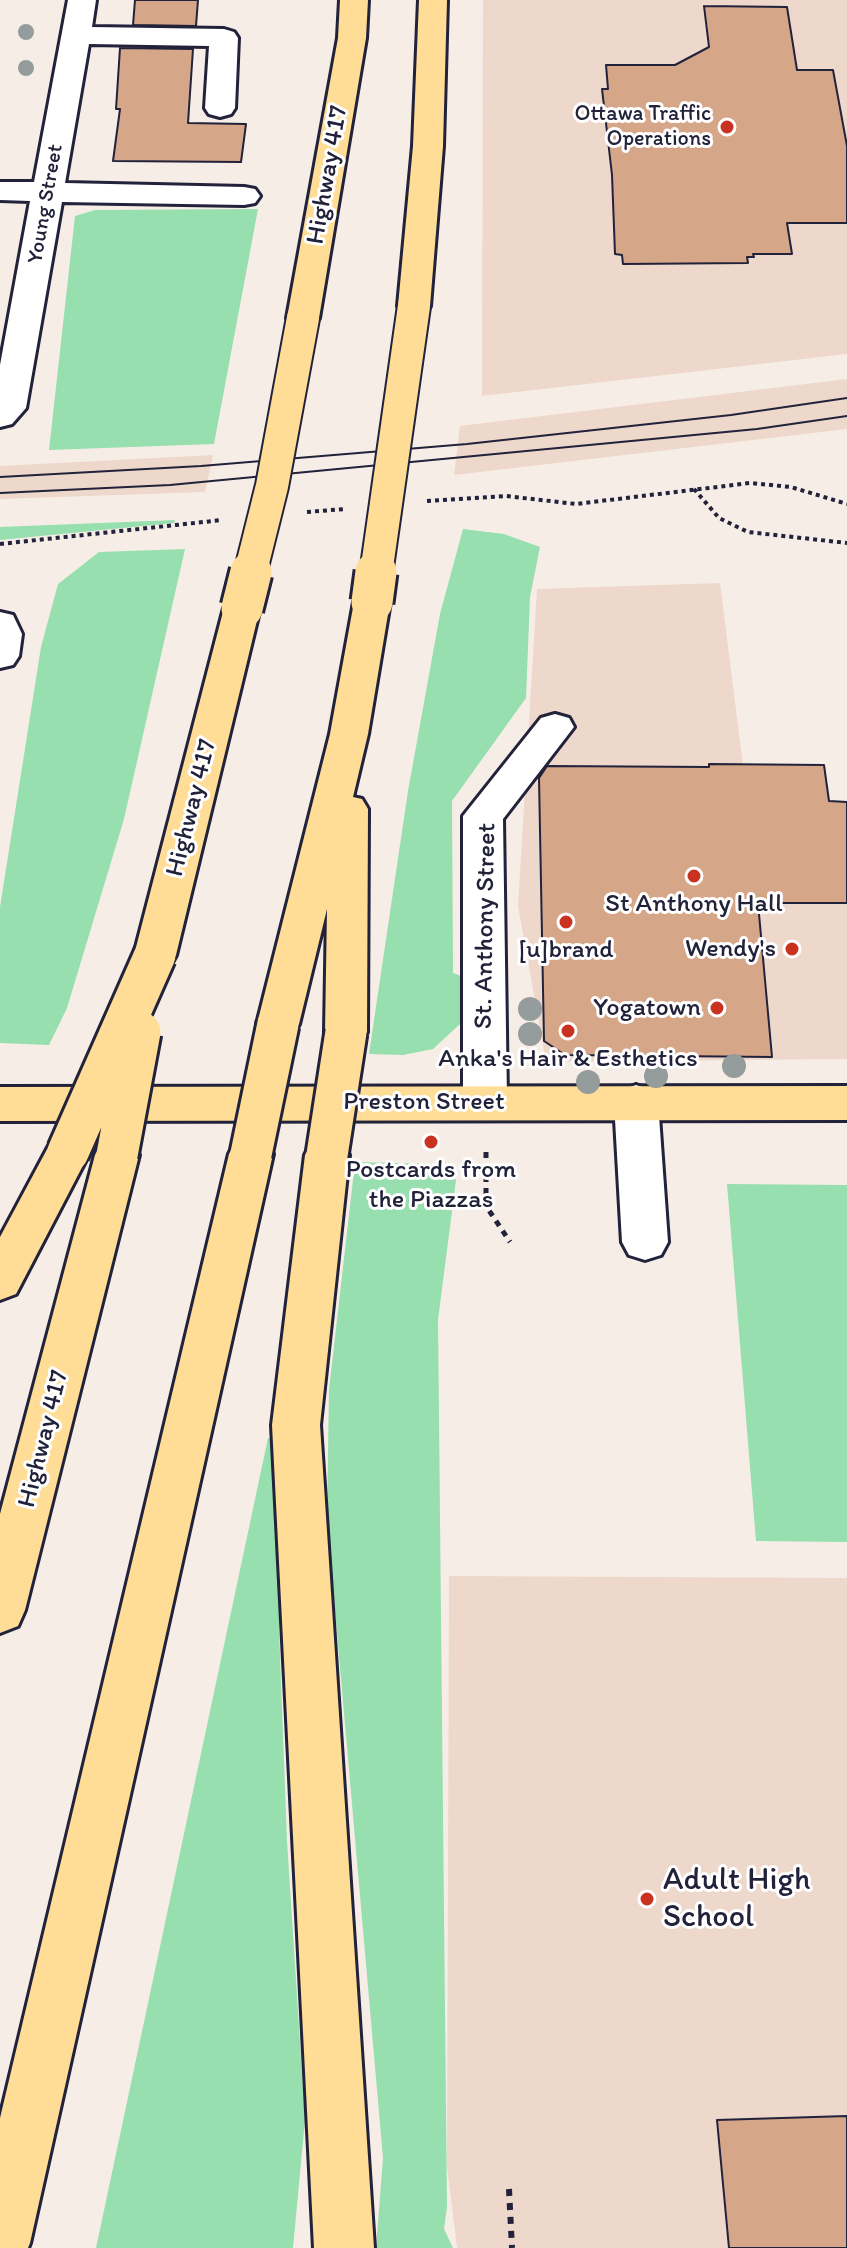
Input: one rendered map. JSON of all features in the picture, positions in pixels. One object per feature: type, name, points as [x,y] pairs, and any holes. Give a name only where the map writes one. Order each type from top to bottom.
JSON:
[{"type":"main road","name":"Highway 417","points":[[0,1610],[117,1155],[155,955],[272,486],[352,38],[354,0]]},
{"type":"main road","points":[[0,2243],[251,1154],[278,1024],[349,734],[372,602],[414,306],[428,146],[433,0]]},
{"type":"main road","points":[[344,2248],[296,1425],[327,1155],[346,1032],[349,734]]},
{"type":"main road","points":[[0,1281],[68,1152],[155,955]]},
{"type":"main road","name":"Preston Street","points":[[0,1104],[485,1101],[847,1103]]},
{"type":"street","name":"Young Street","points":[[5,413],[50,191],[82,0]]},
{"type":"street","points":[[75,35],[224,38],[220,108]]},
{"type":"street","points":[[0,191],[244,196]]},
{"type":"street","points":[[0,624],[3,634],[0,656]]},
{"type":"street","name":"St. Anthony Street","points":[[485,1101],[483,816],[555,727]]},
{"type":"street","points":[[636,1102],[645,1242]]},
{"type":"path","points":[[847,504],[791,487],[766,483],[693,488],[719,518],[735,528],[773,536],[847,543]]},
{"type":"path","points":[[486,1152],[486,1206],[510,1242]]},
{"type":"path","points":[[509,2189],[512,2248]]},
{"type":"shaded area","points":[[483,0],[847,0],[847,354],[482,396]]},
{"type":"shaded area","points":[[847,379],[847,429],[454,475],[460,426]]},
{"type":"shaded area","points":[[213,455],[205,492],[0,499],[0,466]]},
{"type":"shaded area","points":[[720,583],[753,845],[847,846],[847,1059],[546,1062],[518,906],[537,589]]},
{"type":"shaded area","name":"Adult High School","points":[[449,1576],[847,1578],[847,2248],[457,2248],[447,2167]]},
{"type":"green space","points":[[258,209],[214,444],[49,450],[75,216],[95,210]]},
{"type":"green space","points":[[175,520],[174,523],[0,540],[0,527]]},
{"type":"green space","points":[[463,529],[504,534],[540,547],[530,597],[526,698],[452,801],[453,973],[470,979],[474,1011],[433,1049],[403,1055],[369,1054],[408,791],[440,614]]},
{"type":"green space","points":[[185,549],[124,819],[67,1008],[49,1045],[0,1043],[0,907],[41,647],[58,584],[99,552]]},
{"type":"green space","points":[[355,1162],[435,1164],[448,1168],[456,1180],[438,1320],[447,2207],[444,2229],[453,2248],[376,2248],[383,2158],[327,1519],[329,1390]]},
{"type":"green space","points":[[727,1184],[847,1185],[847,1542],[756,1541]]},
{"type":"green space","points":[[268,1438],[279,1440],[279,1628],[287,1841],[305,2120],[293,2248],[96,2248]]},
{"type":"building","points":[[135,0],[198,0],[196,26],[133,25]]},
{"type":"building","name":"Ottawa Traffic Operations","points":[[704,6],[787,7],[797,70],[833,70],[847,146],[847,223],[787,223],[792,254],[753,254],[754,257],[747,257],[748,263],[623,264],[622,255],[615,254],[612,175],[602,89],[608,89],[606,65],[675,65],[709,47]]},
{"type":"building","points":[[120,48],[193,49],[188,123],[246,124],[241,162],[113,161],[120,109],[116,109]]},
{"type":"building","name":"St Anthony Hall","points":[[709,764],[824,765],[829,801],[847,802],[847,903],[758,903],[772,1057],[565,1055],[544,1041],[539,778],[547,766],[709,767]]},
{"type":"building","points":[[847,2116],[847,2248],[729,2248],[717,2120]]},
{"type":"tram line","points":[[0,477],[201,466],[467,444],[731,415],[847,398]]},
{"type":"tram line","points":[[0,493],[170,485],[757,429],[847,416]]},
{"type":"place","name":"Ottawa Traffic Operations","points":[[727,127]]},
{"type":"place","name":"St Anthony Hall","points":[[694,876]]},
{"type":"place","name":"[u]brand","points":[[566,922]]},
{"type":"place","name":"Wendy's","points":[[792,949]]},
{"type":"place","name":"Yogatown","points":[[717,1008]]},
{"type":"place","name":"Anka's Hair & Esthetics","points":[[568,1031]]},
{"type":"place","name":"Postcards from the Piazzas","points":[[431,1142]]},
{"type":"place","name":"Adult High School","points":[[647,1899]]}]
